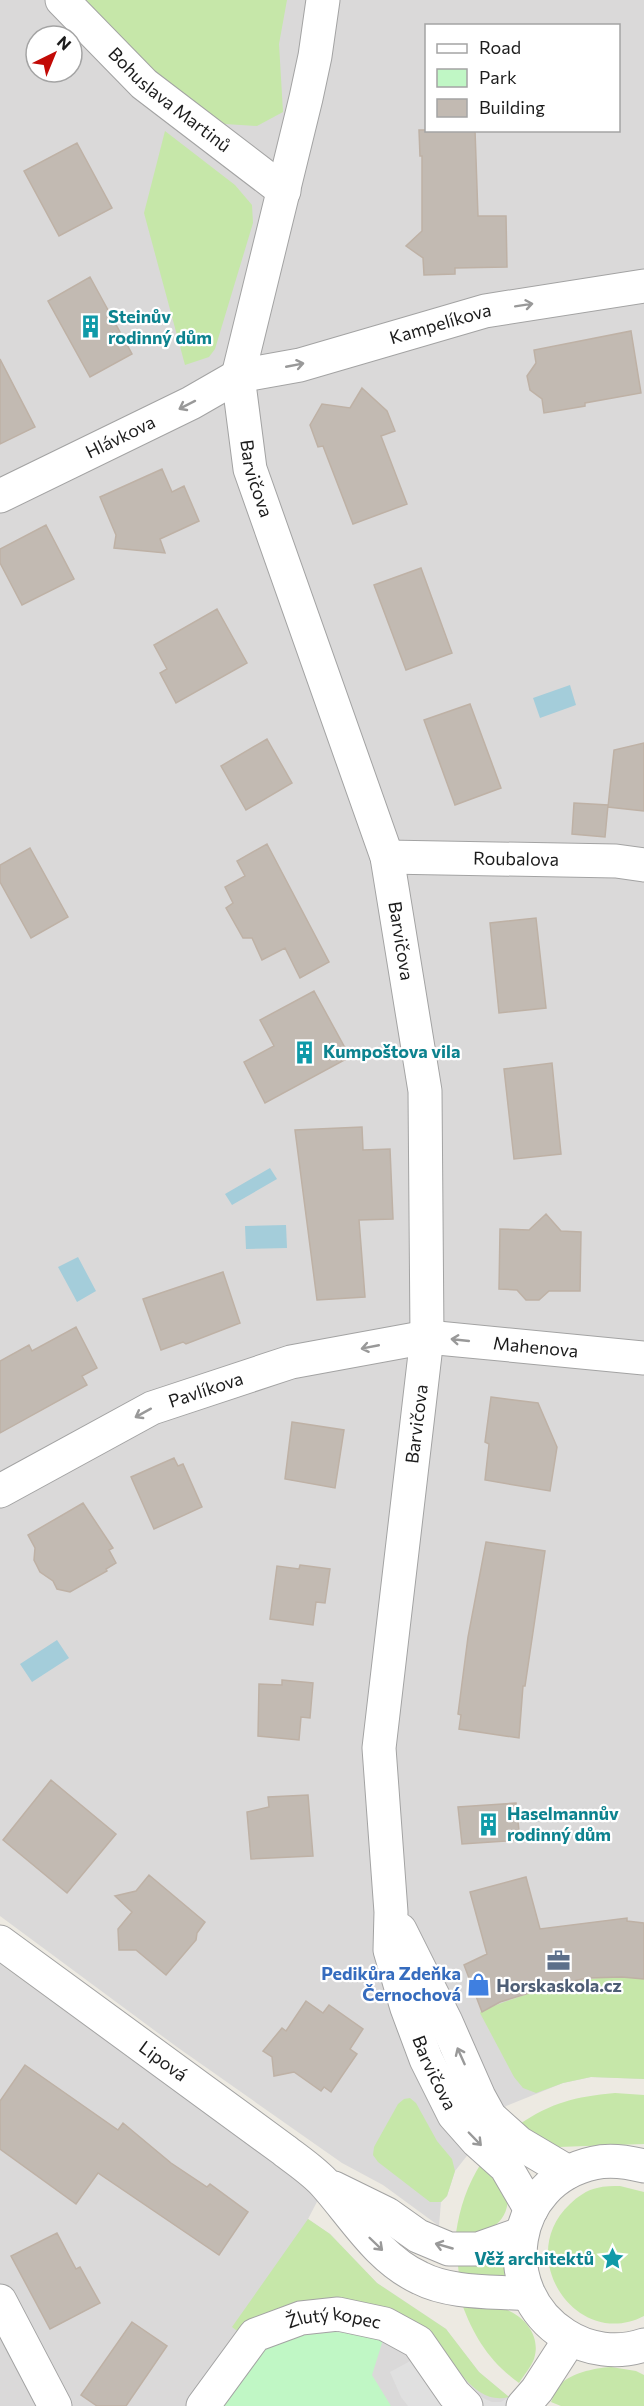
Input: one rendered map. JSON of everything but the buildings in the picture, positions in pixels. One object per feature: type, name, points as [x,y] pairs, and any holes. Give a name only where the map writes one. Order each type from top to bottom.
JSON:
[{"type":"street","name":"Bohuslava Martinů","points":[[62,0],[144,84],[284,191]]},
{"type":"street","name":"Barvičova","points":[[323,0],[315,56],[238,376],[250,469],[387,856],[426,1091],[427,1337],[379,1748],[391,1912],[390,1950],[407,2008],[426,2059],[454,2115],[506,2168],[526,2222]]},
{"type":"street","name":"Kampelíkova","points":[[238,376],[300,365],[485,311],[644,286]]},
{"type":"street","name":"Hlávkova","points":[[0,496],[191,403],[238,376]]},
{"type":"street","name":"Roubalova","points":[[387,856],[616,861],[644,865]]},
{"type":"street","name":"Mahenova","points":[[427,1337],[644,1358]]},
{"type":"street","name":"Pavlíkova","points":[[0,1491],[152,1408],[291,1362],[427,1337]]},
{"type":"street","name":"Barvičova","points":[[391,1912],[490,2117],[519,2143],[568,2172]]},
{"type":"street","name":"Lipová","points":[[0,1942],[284,2150],[325,2183],[387,2214],[418,2236],[449,2248],[478,2249],[526,2222]]},
{"type":"street","points":[[638,2350],[609,2350],[577,2343],[549,2325],[530,2299],[519,2268],[526,2222],[546,2189],[568,2172],[594,2162],[622,2161],[644,2166]]},
{"type":"street","name":"Lipová","points":[[325,2183],[359,2227],[396,2263],[421,2279],[452,2288],[528,2294]]},
{"type":"street","points":[[0,2301],[55,2406]]},
{"type":"street","name":"Žlutý kopec","points":[[203,2406],[255,2335],[301,2318],[338,2314],[385,2324],[418,2342],[454,2394],[466,2406]]},
{"type":"street","points":[[523,2406],[537,2390],[570,2338]]},
{"type":"shaded area","points":[[0,0],[644,0],[644,2079],[591,2077],[563,2083],[506,2106],[455,2171],[447,2196],[441,2202],[439,2226],[383,2185],[342,2163],[177,2047],[0,1916]]},
{"type":"shaded area","points":[[0,1964],[320,2196],[308,2219],[330,2234],[377,2283],[446,2329],[479,2372],[509,2397],[525,2406],[0,2406]]},
{"type":"shaded area","points":[[440,2345],[470,2388],[483,2398],[492,2402],[501,2402],[509,2397],[525,2406],[408,2406],[401,2397],[390,2372]]},
{"type":"green space","points":[[86,0],[287,0],[279,44],[283,112],[257,126],[225,124],[176,92],[131,49]]},
{"type":"green space","points":[[165,131],[235,185],[252,205],[253,223],[215,349],[209,357],[185,365],[144,213]]},
{"type":"green space","points":[[621,1976],[644,1978],[644,2079],[591,2077],[563,2083],[536,2093],[523,2088],[514,2077],[481,2011],[550,1988],[584,1980]]},
{"type":"green space","points":[[615,2093],[644,2095],[644,2144],[558,2147],[518,2125],[564,2102],[587,2096]]},
{"type":"green space","points":[[410,2098],[416,2103],[437,2141],[452,2159],[455,2171],[447,2196],[441,2202],[430,2202],[378,2162],[373,2155],[374,2147],[398,2104]]},
{"type":"green space","points":[[482,2162],[508,2198],[507,2208],[498,2223],[492,2227],[475,2232],[456,2233],[465,2196]]},
{"type":"green space","points":[[620,2186],[644,2192],[644,2316],[619,2323],[596,2321],[576,2310],[560,2293],[551,2272],[548,2249],[554,2225],[573,2201],[593,2189]]},
{"type":"green space","points":[[308,2219],[330,2234],[377,2283],[446,2329],[479,2372],[509,2397],[497,2398],[476,2389],[459,2372],[439,2343],[423,2326],[240,2333],[232,2327]]},
{"type":"green space","points":[[504,2259],[505,2278],[459,2275],[458,2266],[486,2263]]},
{"type":"green space","points":[[462,2304],[499,2307],[515,2314],[528,2326],[533,2333],[536,2350],[533,2362],[519,2383],[484,2348]]},
{"type":"green space","points":[[334,2332],[361,2334],[383,2340],[372,2375],[391,2406],[221,2406],[252,2362],[267,2347],[289,2338]]},
{"type":"green space","points":[[611,2367],[636,2371],[644,2375],[644,2406],[561,2406],[551,2402],[557,2388],[568,2379],[590,2370]]},
{"type":"water","points":[[570,685],[576,705],[540,718],[533,698]]},
{"type":"water","points":[[270,1168],[277,1179],[232,1205],[225,1194]]},
{"type":"water","points":[[286,1225],[287,1248],[246,1249],[245,1226]]},
{"type":"water","points":[[78,1257],[96,1291],[77,1302],[58,1267]]},
{"type":"water","points":[[57,1640],[69,1658],[32,1682],[20,1664]]},
{"type":"place","name":"Steinův rodinný dům","points":[[90,327]]},
{"type":"place","name":"Kumpoštova vila","points":[[305,1052]]},
{"type":"place","name":"Haselmannův rodinný dům","points":[[489,1824]]},
{"type":"place","name":"Horskaskola.cz","points":[[559,1960]]},
{"type":"place","name":"Pedikůra Zdeňka Černochová","points":[[479,1984]]},
{"type":"place","name":"Věž architektů","points":[[612,2259]]}]
